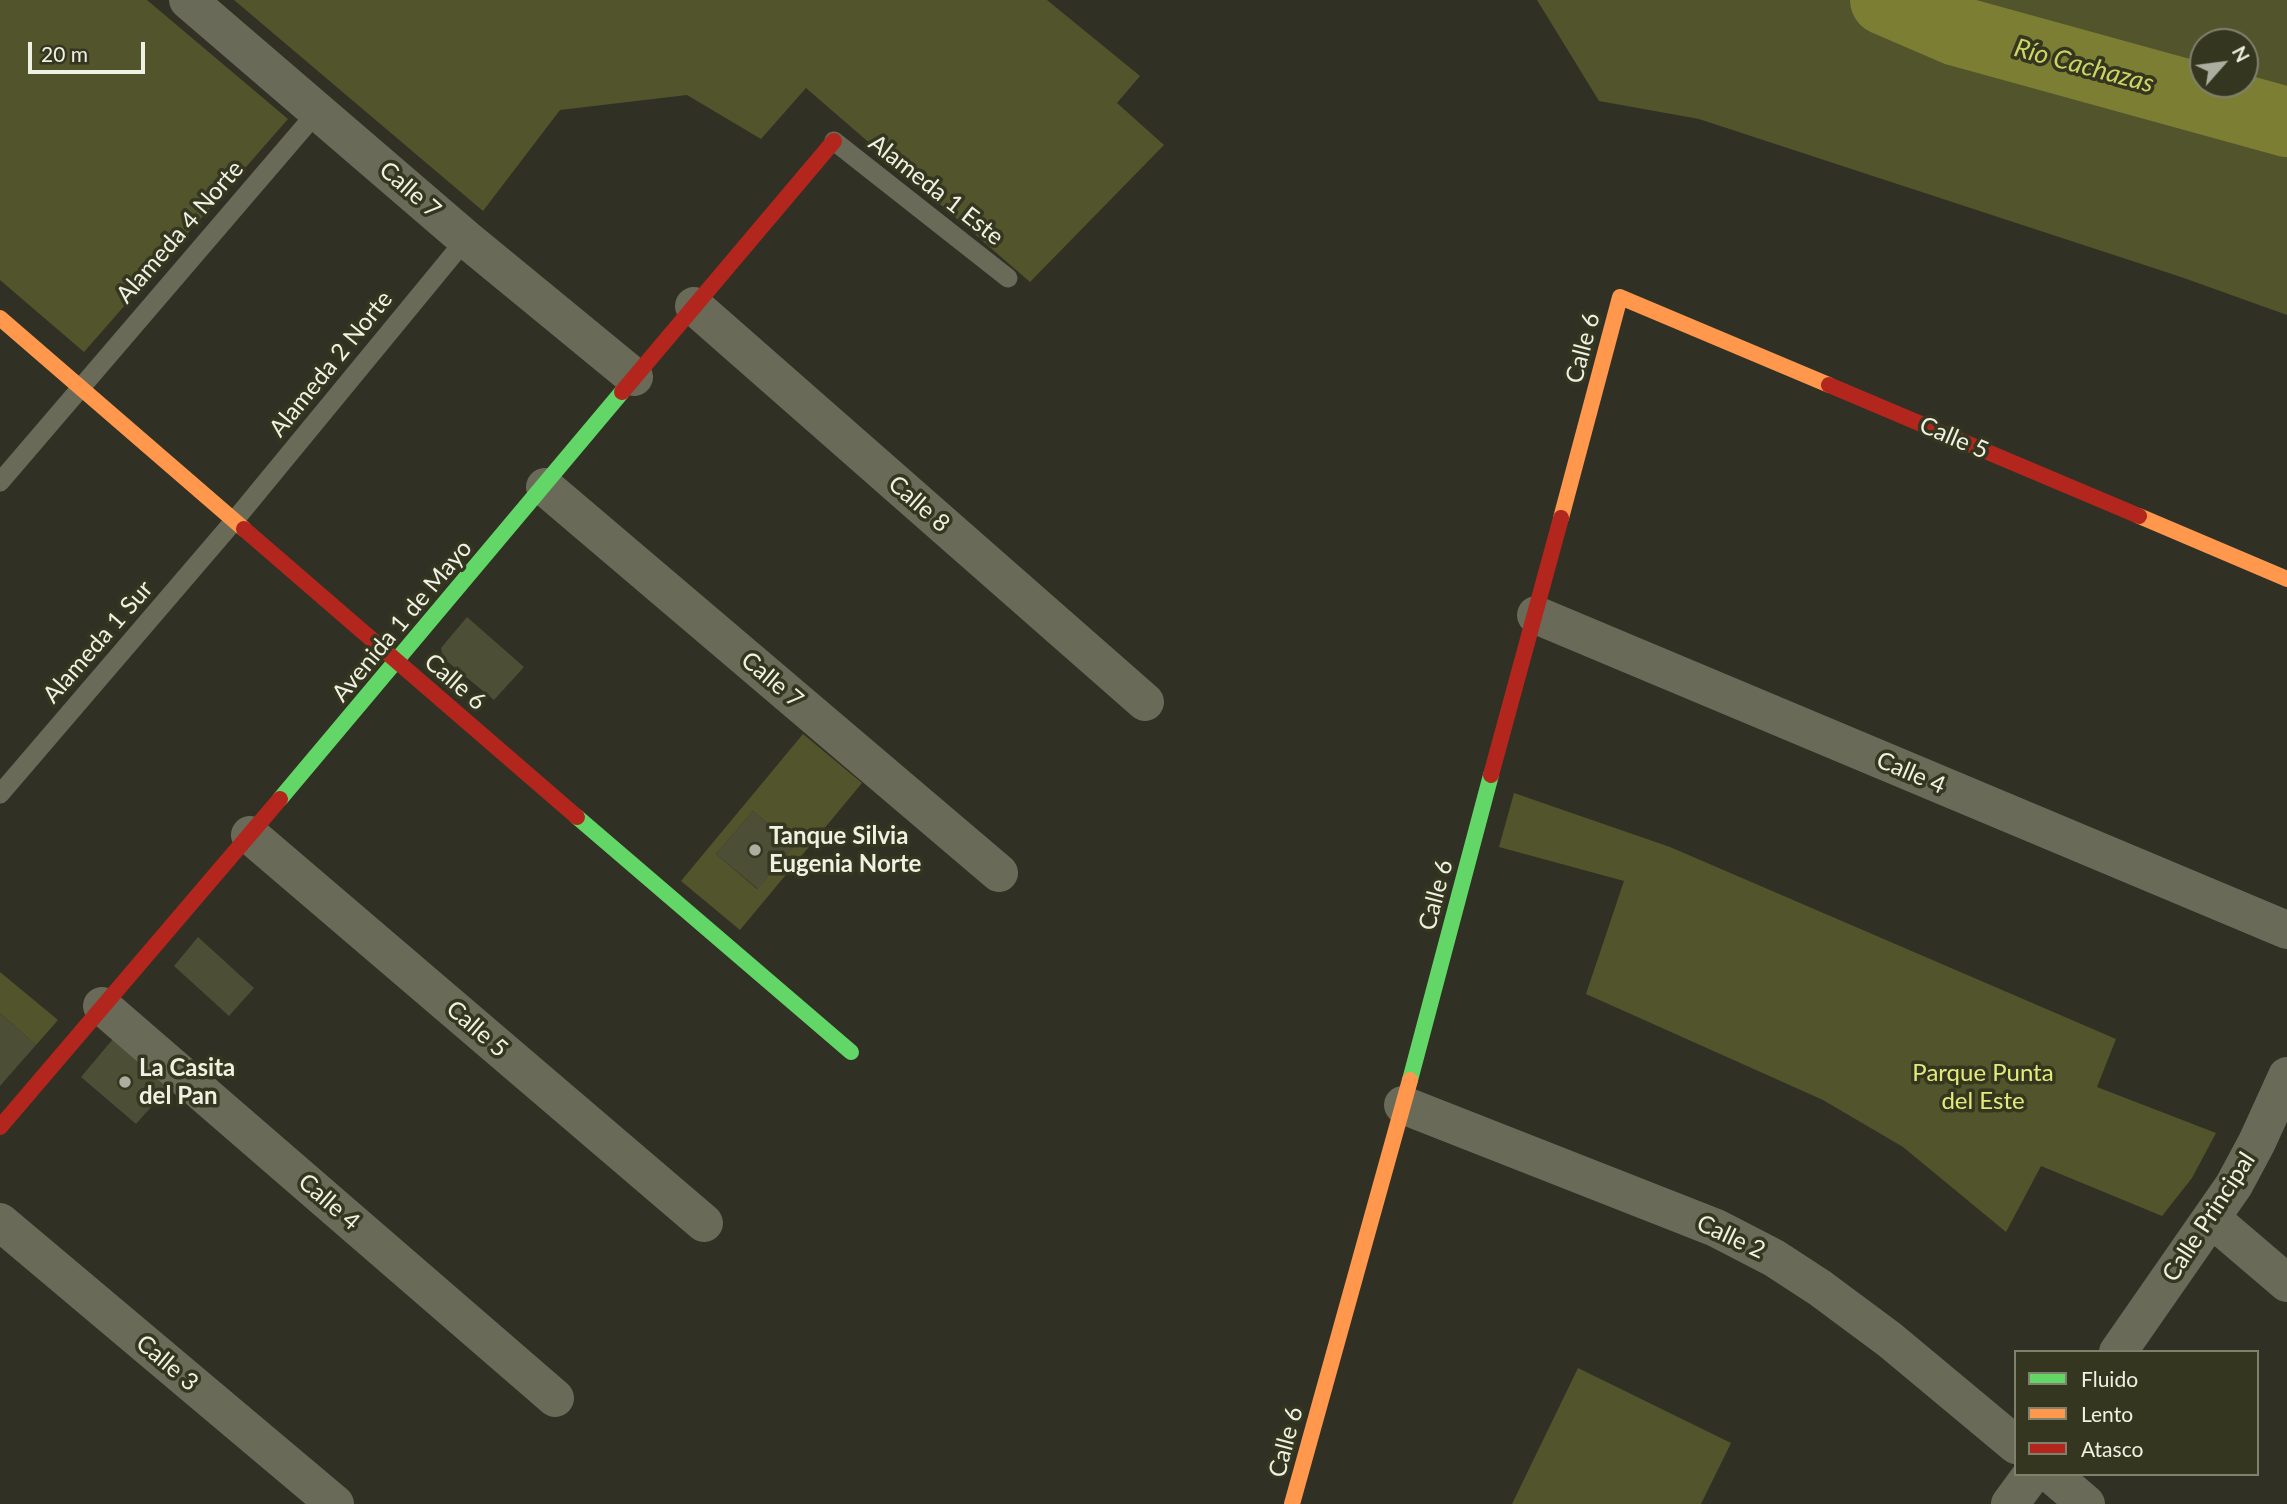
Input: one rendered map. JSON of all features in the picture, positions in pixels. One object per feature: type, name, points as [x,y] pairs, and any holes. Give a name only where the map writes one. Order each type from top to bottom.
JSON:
[{"type":"street","name":"Calle 7","points":[[188,0],[466,239],[634,377]]},
{"type":"street","name":"Avenida 1 de Mayo","points":[[0,1127],[397,662],[834,141]]},
{"type":"street","name":"Calle 6","points":[[1292,1504],[1403,1105],[1620,297]]},
{"type":"street","name":"Calle 5","points":[[1620,297],[2287,579]]},
{"type":"street","name":"Calle 8","points":[[694,306],[1145,702]]},
{"type":"street","name":"Calle 6","points":[[0,318],[851,1052]]},
{"type":"street","name":"Calle 7","points":[[545,487],[999,873]]},
{"type":"street","name":"Calle 4","points":[[1536,615],[2287,930]]},
{"type":"street","name":"Calle 5","points":[[250,835],[704,1223]]},
{"type":"street","name":"Calle 4","points":[[102,1006],[555,1398]]},
{"type":"street","name":"Calle Principal","points":[[2119,1350],[2212,1219],[2257,1142],[2287,1076]]},
{"type":"street","name":"Calle 2","points":[[1403,1105],[1716,1228],[1774,1258],[1890,1340],[2014,1443]]},
{"type":"street","points":[[2212,1219],[2287,1283]]},
{"type":"street","name":"Calle 3","points":[[0,1222],[335,1504]]},
{"type":"street","points":[[2010,1504],[2031,1476]]},
{"type":"street","points":[[2053,1476],[2086,1504]]},
{"type":"lane","name":"Alameda 4 Norte","points":[[0,482],[318,111]]},
{"type":"lane","name":"Alameda 1 Este","points":[[834,141],[1008,278]]},
{"type":"lane","name":"Alameda 2 Norte","points":[[234,521],[466,239]]},
{"type":"lane","name":"Alameda 1 Sur","points":[[0,794],[234,521]]},
{"type":"green space","points":[[0,0],[147,0],[288,119],[84,352],[0,280]]},
{"type":"green space","points":[[234,0],[1047,0],[1140,76],[1117,103],[1164,145],[1030,282],[806,88],[761,139],[687,95],[560,110],[483,211]]},
{"type":"green space","points":[[1537,0],[2287,0],[2287,315],[2181,277],[1699,119],[1599,101]]},
{"type":"green space","points":[[803,734],[862,783],[740,930],[681,881]],"holes":[[[753,811],[794,846],[757,889],[716,854]]]},
{"type":"green space","name":"Parque Punta del Este","points":[[1514,793],[1670,847],[2116,1039],[2097,1087],[2216,1133],[2192,1178],[2162,1216],[2041,1166],[2006,1232],[1903,1147],[1823,1100],[1586,994],[1624,881],[1499,847]]},
{"type":"green space","points":[[0,972],[58,1020],[36,1045],[0,1013]]},
{"type":"green space","points":[[1578,1368],[1731,1443],[1701,1504],[1512,1504]]},
{"type":"building","points":[[467,617],[524,667],[494,700],[443,658],[441,648]]},
{"type":"building","name":"Tanque Silvia Eugenia Norte","points":[[753,811],[794,846],[758,889],[716,854]]},
{"type":"building","points":[[198,937],[254,988],[229,1016],[174,966]]},
{"type":"building","points":[[0,1013],[36,1045],[0,1086]]},
{"type":"building","name":"La Casita del Pan","points":[[113,1039],[169,1087],[136,1124],[81,1077]]},
{"type":"waterway","name":"Río Cachazas","points":[[1885,0],[1957,31],[2287,122]]},
{"type":"traffic: fast","points":[[280,799],[622,392]]},
{"type":"traffic: fast","points":[[1410,1080],[1491,775]]},
{"type":"traffic: fast","points":[[577,817],[851,1052]]},
{"type":"traffic: slow","points":[[1561,518],[1620,297],[1829,385]]},
{"type":"traffic: slow","points":[[0,318],[244,529]]},
{"type":"traffic: slow","points":[[2139,516],[2287,579]]},
{"type":"traffic: slow","points":[[1292,1504],[1410,1080]]},
{"type":"traffic: jam","points":[[622,392],[834,141]]},
{"type":"traffic: jam","points":[[1829,385],[2139,516]]},
{"type":"traffic: jam","points":[[1491,775],[1561,518]]},
{"type":"traffic: jam","points":[[244,529],[577,817]]},
{"type":"traffic: jam","points":[[0,1127],[280,799]]},
{"type":"place","name":"Tanque Silvia Eugenia Norte","points":[[755,850]]},
{"type":"place","name":"La Casita del Pan","points":[[125,1082]]}]
